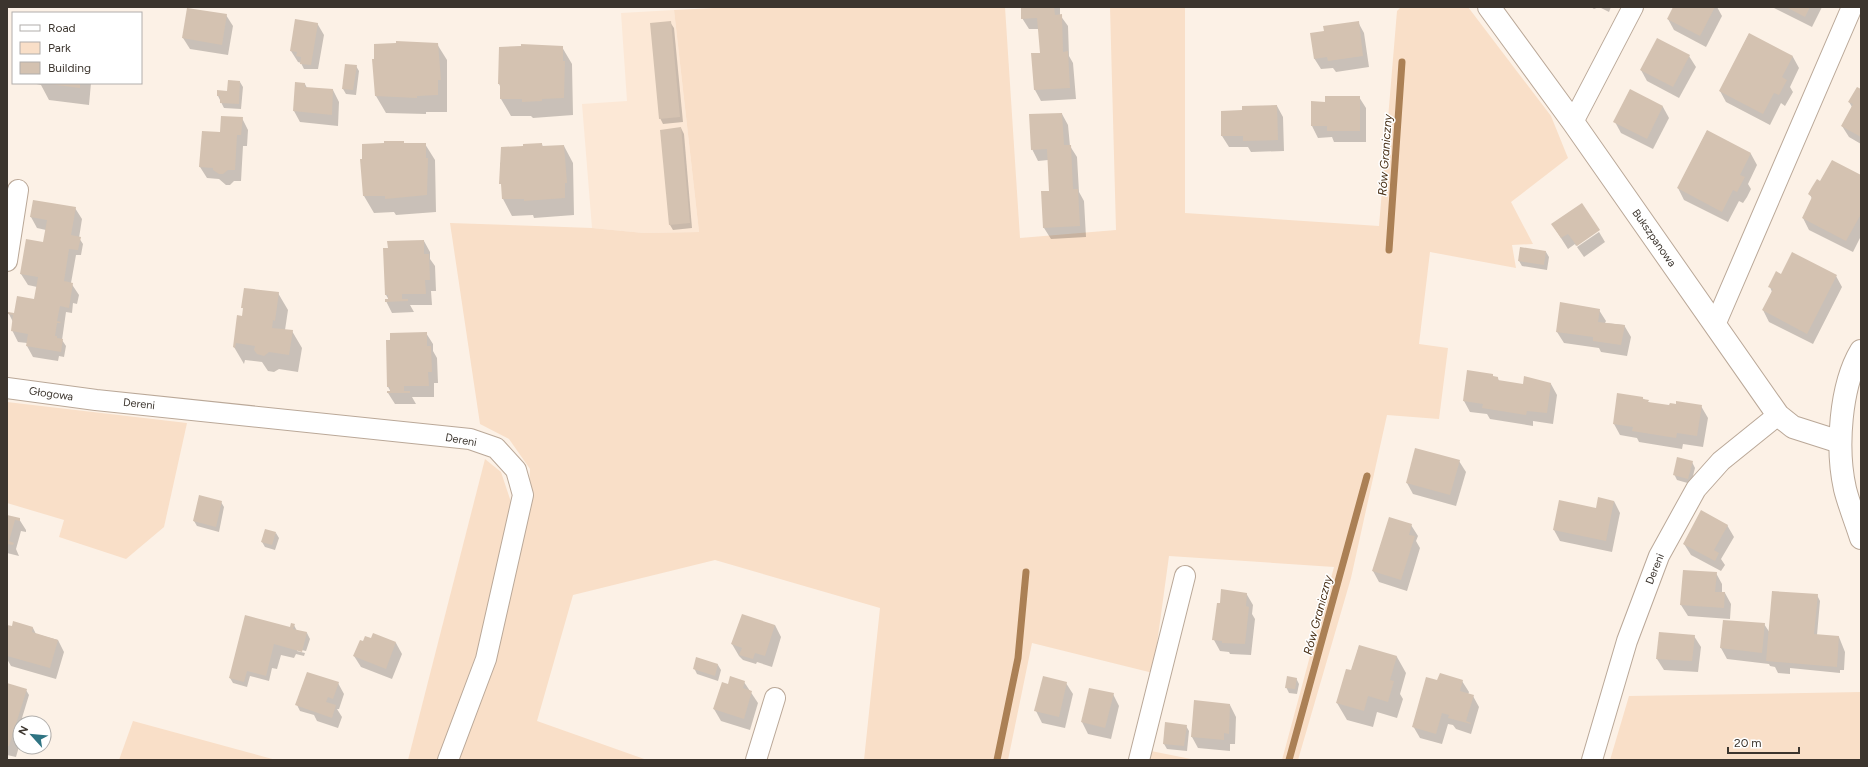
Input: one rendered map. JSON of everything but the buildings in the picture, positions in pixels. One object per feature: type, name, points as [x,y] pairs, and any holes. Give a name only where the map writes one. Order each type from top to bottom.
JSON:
[{"type":"street","name":"Bukszpanowa","points":[[1488,7],[1573,122],[1778,416],[1793,427],[1840,442]]},
{"type":"street","points":[[1573,122],[1633,7]]},
{"type":"street","points":[[1715,325],[1852,7]]},
{"type":"street","points":[[7,261],[18,190]]},
{"type":"street","points":[[1861,351],[1854,363],[1844,396],[1840,442],[1845,488],[1861,538]]},
{"type":"street","name":"Głogowa","points":[[7,388],[96,400]]},
{"type":"street","name":"Dereni","points":[[96,400],[470,439],[496,448],[516,470],[523,495],[486,659],[448,760]]},
{"type":"street","name":"Dereni","points":[[1592,760],[1627,641],[1659,556],[1696,489],[1721,461],[1778,416]]},
{"type":"street","points":[[1139,760],[1185,576]]},
{"type":"street","points":[[756,760],[776,698]]},
{"type":"shaded area","points":[[674,10],[699,232],[644,233],[592,228],[582,104],[627,101],[621,13]]},
{"type":"green space","points":[[734,7],[1005,7],[1020,238],[1116,230],[1110,7],[1185,7],[1185,213],[1379,226],[1397,11],[1401,7],[1468,7],[1551,116],[1568,158],[1511,202],[1533,244],[1512,245],[1516,268],[1430,252],[1419,344],[1448,348],[1439,419],[1387,415],[1351,578],[1298,760],[1282,760],[1334,567],[1169,556],[1153,673],[1032,643],[1008,760],[864,760],[880,608],[715,560],[573,595],[537,721],[647,760],[455,760],[528,510],[530,469],[509,439],[480,424],[450,223],[592,228],[644,233],[699,232],[674,10]]},
{"type":"green space","points":[[7,402],[187,423],[164,527],[126,559],[59,537],[64,520],[7,503]]},
{"type":"green space","points":[[485,459],[501,472],[511,502],[481,641],[438,760],[408,760]]},
{"type":"green space","points":[[1861,692],[1861,760],[1610,760],[1629,696]]},
{"type":"green space","points":[[133,721],[276,760],[119,760]]},
{"type":"green space","points":[[1151,751],[1196,760],[1149,760]]},
{"type":"waterway","name":"Rów Graniczny","points":[[1389,250],[1402,62]]},
{"type":"waterway","name":"Rów Graniczny","points":[[1289,760],[1367,476]]},
{"type":"waterway","points":[[997,760],[1018,658],[1026,572]]}]
